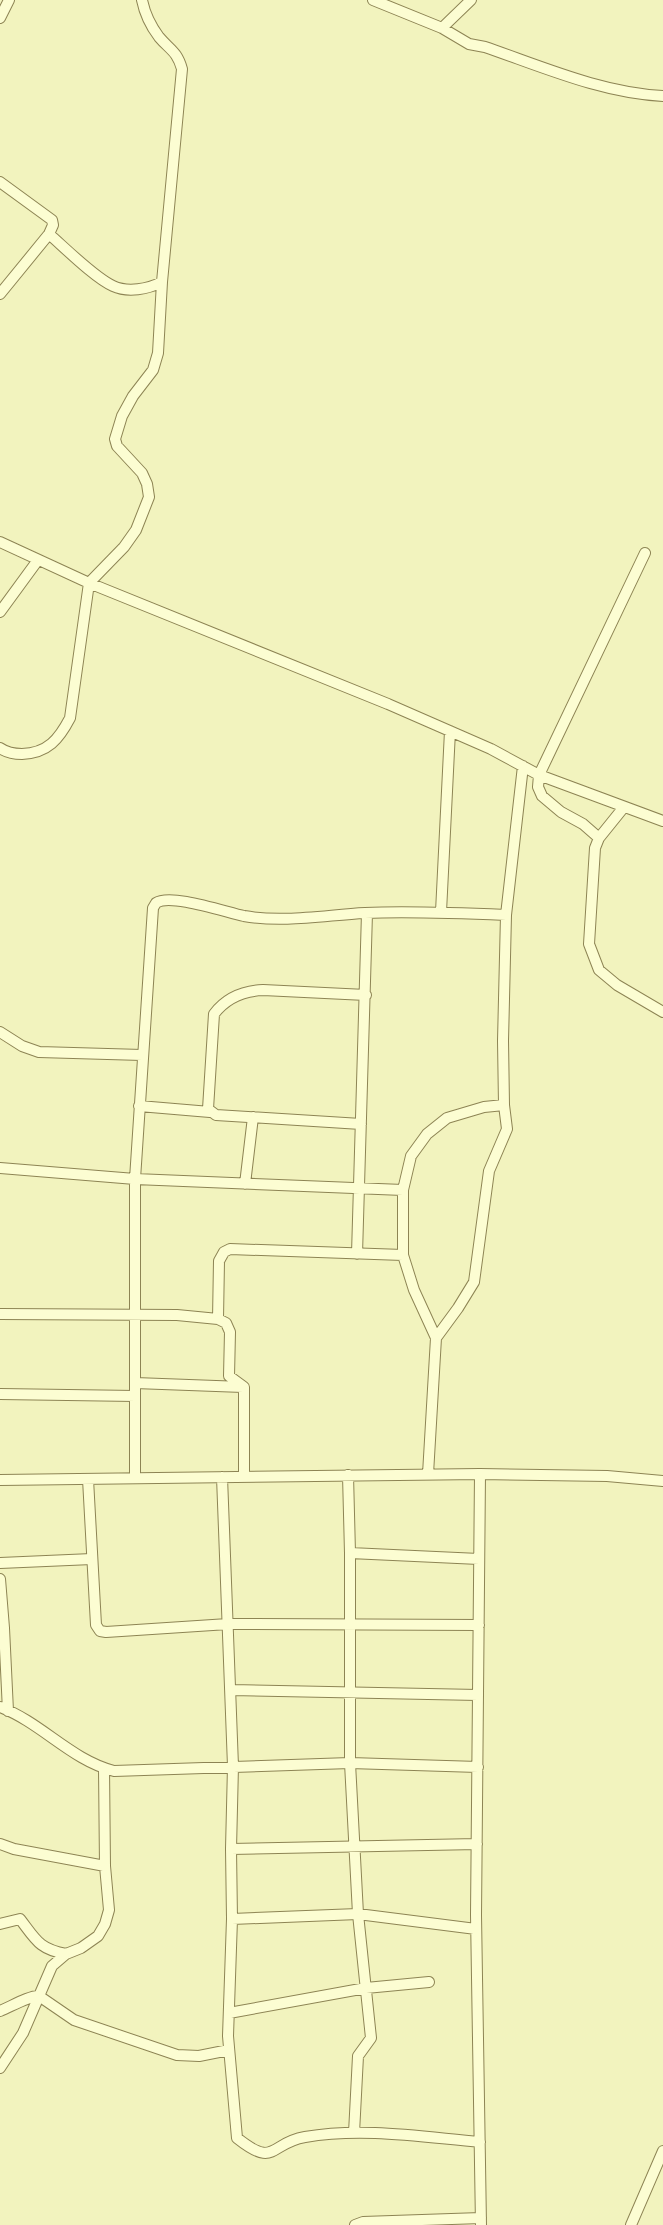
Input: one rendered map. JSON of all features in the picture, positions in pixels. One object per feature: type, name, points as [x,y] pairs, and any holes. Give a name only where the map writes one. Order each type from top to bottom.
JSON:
[{"type":"street","points":[[0,18],[8,0]]},
{"type":"street","points":[[0,748],[13,754],[32,753],[47,748],[61,735],[70,718],[89,583],[124,547],[136,530],[149,497],[148,484],[142,474],[117,446],[115,439],[133,396],[153,370],[158,353],[162,282],[182,69],[178,56],[160,38],[146,17],[142,0]]},
{"type":"street","points":[[373,0],[442,28],[470,44],[485,47],[588,82],[643,95],[663,96]]},
{"type":"street","points":[[442,28],[467,2]]},
{"type":"street","points":[[0,182],[52,220],[53,225],[48,234],[0,294]]},
{"type":"street","points":[[48,234],[113,286],[130,290],[152,287],[162,282]]},
{"type":"street","points":[[0,542],[89,583],[334,681],[450,731],[539,775],[663,821]]},
{"type":"street","points":[[599,838],[583,824],[561,812],[542,796],[538,787],[539,775],[645,553]]},
{"type":"street","points":[[0,612],[38,560]]},
{"type":"street","points":[[441,912],[450,731]]},
{"type":"street","points":[[436,1338],[474,1282],[489,1172],[507,1129],[504,1105],[506,915],[523,766]]},
{"type":"street","points":[[624,807],[599,838],[595,848],[589,944],[602,974],[663,1012]]},
{"type":"street","points":[[134,1478],[135,1179],[153,908],[160,900],[214,908],[245,916],[283,918],[368,913],[441,912],[506,915]]},
{"type":"street","points":[[357,1254],[368,913]]},
{"type":"street","points":[[210,1112],[208,1109],[214,1014],[228,1000],[251,990],[366,995]]},
{"type":"street","points":[[0,1032],[22,1046],[39,1052],[142,1055]]},
{"type":"street","points":[[428,1474],[436,1338],[414,1290],[403,1255],[402,1190],[411,1156],[427,1134],[447,1118],[484,1107],[504,1105]]},
{"type":"street","points":[[139,1106],[210,1112],[216,1115],[361,1124]]},
{"type":"street","points":[[245,1184],[253,1117]]},
{"type":"street","points":[[0,1168],[135,1179],[402,1190]]},
{"type":"street","points":[[218,1320],[219,1261],[224,1252],[230,1249],[403,1255]]},
{"type":"street","points":[[0,1314],[177,1315],[218,1320],[226,1323],[230,1332],[229,1376],[244,1387]]},
{"type":"street","points":[[135,1382],[244,1387]]},
{"type":"street","points":[[244,1387],[244,1477]]},
{"type":"street","points":[[0,1394],[135,1396]]},
{"type":"street","points":[[355,2225],[364,2222],[481,2222],[476,1929],[480,1474]]},
{"type":"street","points":[[0,1480],[480,1474],[607,1476],[663,1482]]},
{"type":"street","points":[[348,1475],[350,1763],[358,1914],[371,2038],[358,2056],[354,2133]]},
{"type":"street","points":[[222,1477],[233,1766],[229,2050],[237,2138],[252,2150],[262,2154],[271,2153],[303,2138],[369,2132],[480,2142]]},
{"type":"street","points":[[88,1479],[96,1625],[100,1631],[228,1624],[479,1625]]},
{"type":"street","points":[[350,1552],[480,1559]]},
{"type":"street","points":[[0,1563],[92,1559]]},
{"type":"street","points":[[0,1579],[4,1709],[58,1740],[83,1760],[104,1768],[128,1772],[233,1766],[350,1763],[478,1767]]},
{"type":"street","points":[[230,1690],[349,1694],[478,1695]]},
{"type":"street","points":[[0,2068],[22,2033],[52,1966],[66,1954],[81,1948],[98,1936],[110,1910],[105,1866],[104,1768]]},
{"type":"street","points":[[0,1844],[14,1849],[105,1866]]},
{"type":"street","points":[[231,1848],[477,1844]]},
{"type":"street","points":[[232,1919],[358,1914],[476,1929]]},
{"type":"street","points":[[0,1924],[20,1919],[36,1941],[48,1951],[66,1954]]},
{"type":"street","points":[[229,2013],[366,1988],[429,1982]]},
{"type":"street","points":[[0,2011],[21,2003],[33,1995],[39,1996],[74,2020],[118,2036],[152,2045],[176,2055],[199,2056],[229,2050]]},
{"type":"street","points":[[631,2225],[663,2151]]}]
